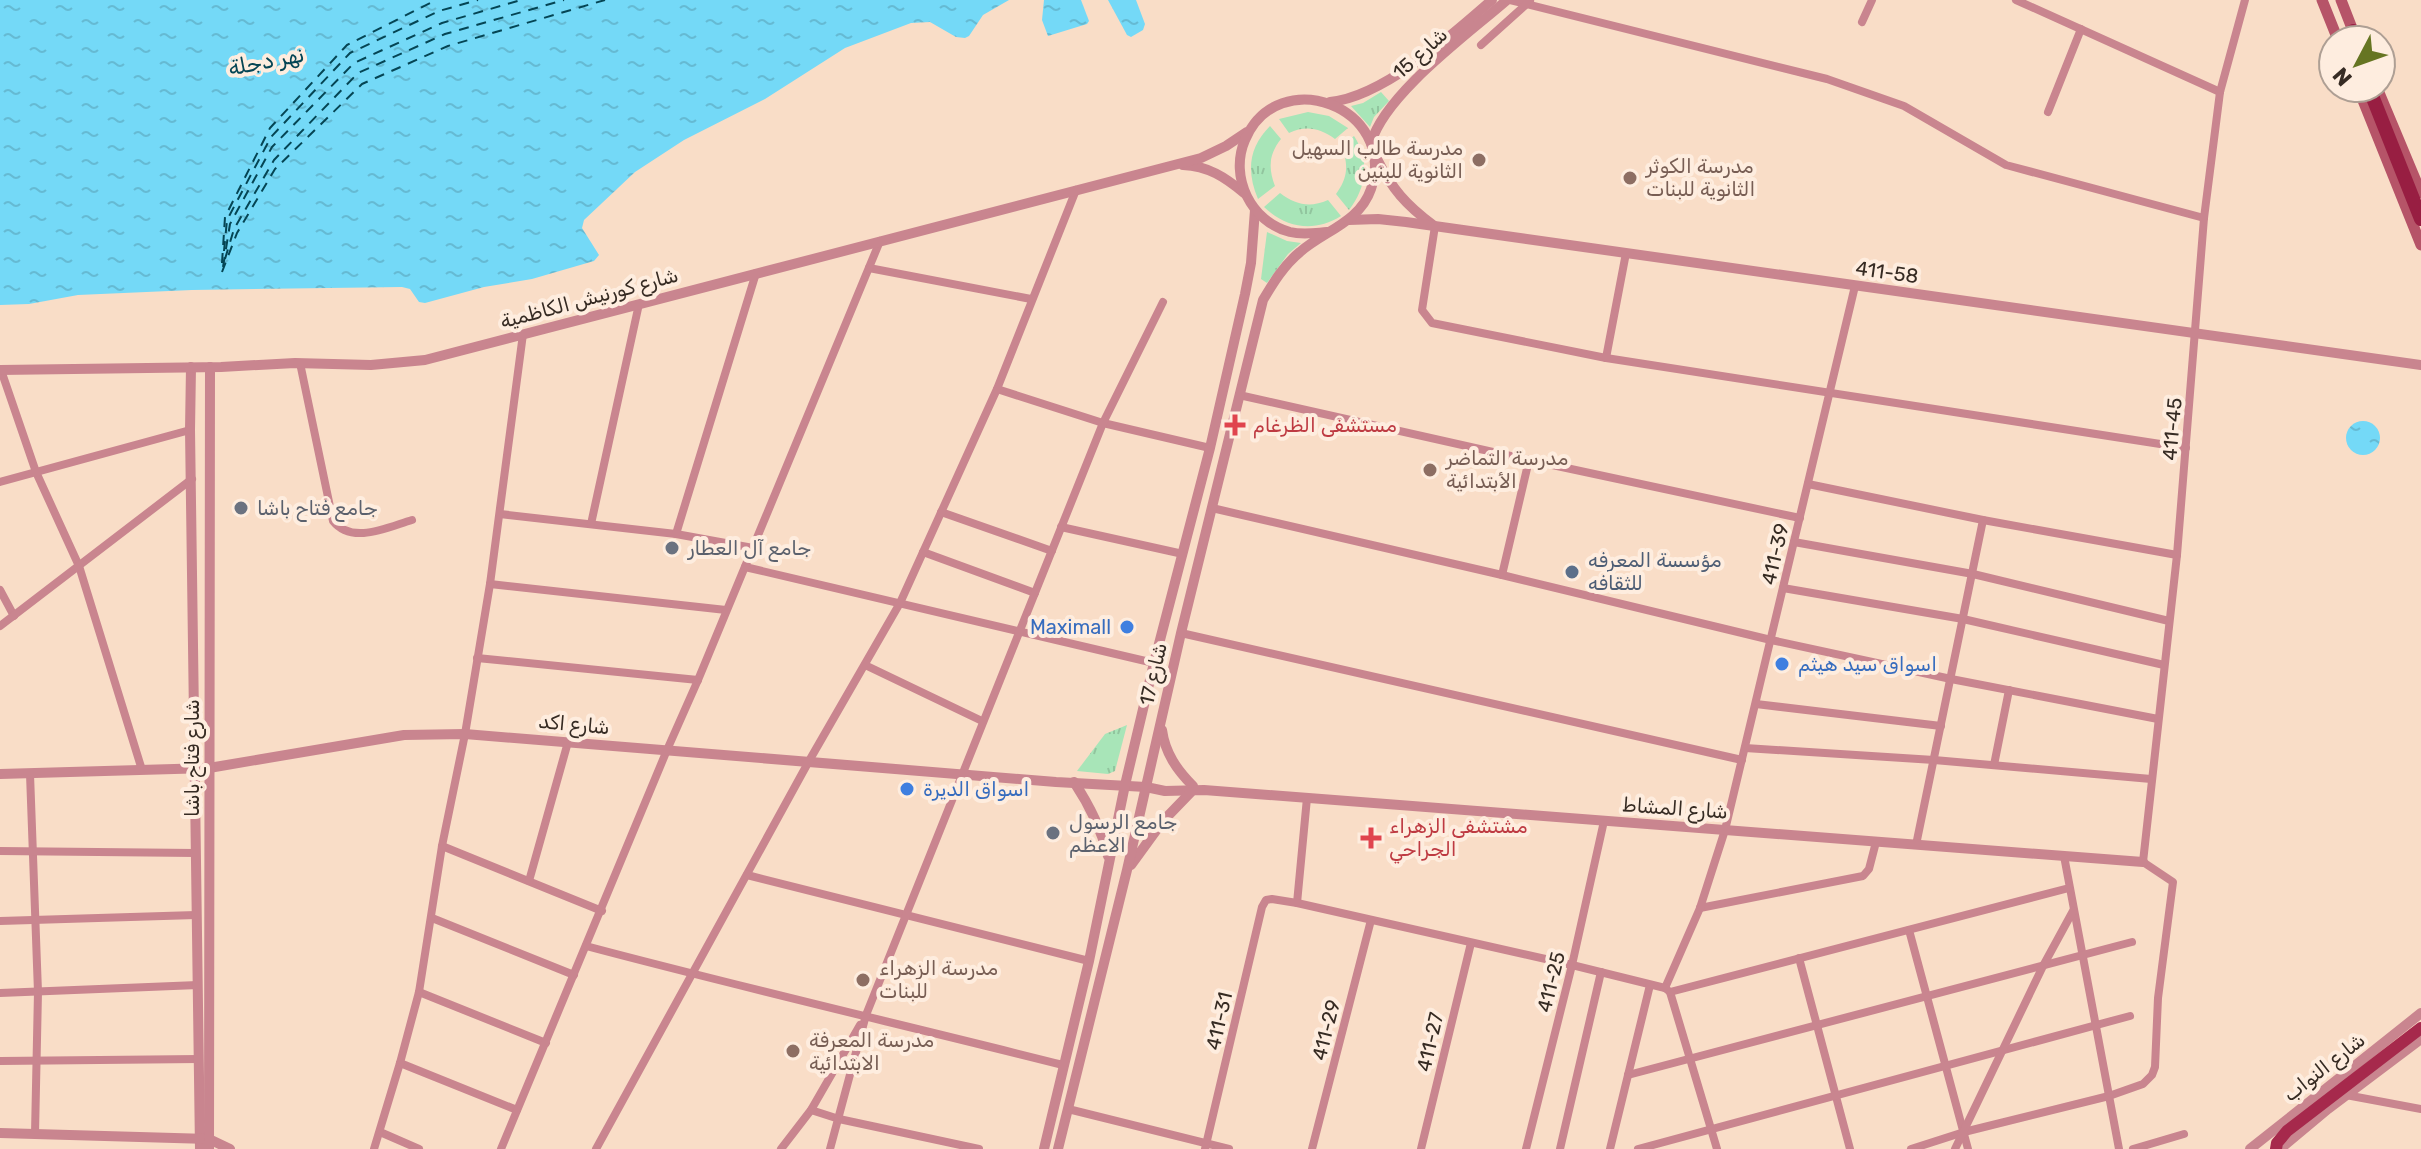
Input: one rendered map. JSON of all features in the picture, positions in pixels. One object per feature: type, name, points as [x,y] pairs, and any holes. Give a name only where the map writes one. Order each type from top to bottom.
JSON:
[{"type":"highway","points":[[2375,104],[2421,219]]},
{"type":"main road","points":[[2322,0],[2332,24]]},
{"type":"main road","points":[[2341,0],[2350,24]]},
{"type":"main road","points":[[2364,104],[2421,245]]},
{"type":"main road","points":[[2384,104],[2421,193]]},
{"type":"main road","points":[[2278,1149],[2277,1143],[2287,1131],[2421,1028]]},
{"type":"street","name":"شارع 15","points":[[1328,102],[1352,96],[1393,77],[1481,5],[1492,0]]},
{"type":"street","name":"شارع 15","points":[[1371,143],[1374,131],[1403,92],[1508,0]]},
{"type":"street","points":[[1508,0],[1529,1],[1827,79],[1904,106],[2006,165],[2204,218]]},
{"type":"street","points":[[1862,22],[1872,0]]},
{"type":"street","points":[[2016,0],[2220,92]]},
{"type":"street","name":"411-45","points":[[2143,862],[2177,555],[2204,218],[2220,92],[2245,0]]},
{"type":"street","points":[[1481,45],[1529,1]]},
{"type":"street","points":[[2048,112],[2081,29]]},
{"type":"street","points":[[1374,154],[1375,173],[1371,191],[1362,207],[1349,220],[1327,232],[1307,234],[1288,231],[1270,223],[1255,210],[1245,194],[1240,177],[1242,149],[1251,128],[1270,110],[1288,101],[1308,99],[1328,102],[1346,111],[1361,125],[1389,183],[1409,208],[1435,226],[1422,310],[1432,323],[1606,358],[2186,448]]},
{"type":"street","name":"شارع كورنيش الكاظمية","points":[[0,370],[300,363],[371,365],[425,360],[1201,158],[1226,146],[1251,128]]},
{"type":"street","name":"شارع كورنيش الكاظمية","points":[[1173,164],[1210,170],[1227,178],[1245,194]]},
{"type":"street","points":[[596,1149],[809,761],[900,603],[997,389],[1076,190]]},
{"type":"street","name":"شارع 17","points":[[1044,1149],[1089,961],[1125,785],[1210,448],[1251,263],[1255,210]]},
{"type":"street","name":"411-58","points":[[1349,220],[1378,219],[1435,226],[2421,365]]},
{"type":"street","name":"شارع 17","points":[[1058,1149],[1263,300],[1277,276],[1298,253],[1327,232]]},
{"type":"street","points":[[501,1149],[880,241]]},
{"type":"street","points":[[1606,358],[1626,253]]},
{"type":"street","points":[[869,268],[1031,299]]},
{"type":"street","points":[[676,534],[756,273]]},
{"type":"street","name":"411-39","points":[[1667,990],[1700,908],[1725,830],[1855,286]]},
{"type":"street","points":[[781,1149],[811,1110],[866,1015],[1103,423],[1163,302]]},
{"type":"street","points":[[591,524],[639,304]]},
{"type":"street","points":[[374,1149],[419,992],[490,584],[523,334]]},
{"type":"street","points":[[300,363],[333,521],[338,528],[362,534],[412,520]]},
{"type":"street","name":"شارع فتاح باشا","points":[[191,367],[196,915],[199,1059],[205,1144]]},
{"type":"street","name":"شارع فتاح باشا","points":[[205,1144],[210,367]]},
{"type":"street","points":[[0,370],[36,472],[79,566],[142,770]]},
{"type":"street","points":[[997,389],[1103,423],[1210,448]]},
{"type":"street","points":[[1239,395],[1800,518]]},
{"type":"street","points":[[0,482],[190,430]]},
{"type":"street","points":[[1502,575],[1529,460]]},
{"type":"street","points":[[0,626],[192,479]]},
{"type":"street","points":[[1808,484],[2177,555]]},
{"type":"street","points":[[1212,508],[1771,640],[2158,719]]},
{"type":"street","points":[[941,512],[1052,551]]},
{"type":"street","points":[[500,514],[676,534],[753,548]]},
{"type":"street","points":[[1916,845],[1983,520]]},
{"type":"street","points":[[1061,527],[1183,554]]},
{"type":"street","points":[[1794,542],[1973,574],[2169,621]]},
{"type":"street","points":[[923,552],[1035,593]]},
{"type":"street","points":[[745,567],[1154,663]]},
{"type":"street","points":[[490,584],[726,610]]},
{"type":"street","points":[[1783,588],[1963,619],[2164,665]]},
{"type":"street","points":[[0,590],[14,616]]},
{"type":"street","points":[[1181,633],[1742,760]]},
{"type":"street","points":[[477,658],[698,680]]},
{"type":"street","points":[[865,665],[982,721]]},
{"type":"street","points":[[1994,765],[2009,690]]},
{"type":"street","points":[[1756,704],[1941,726]]},
{"type":"street","points":[[1127,870],[1151,837],[1196,789],[1170,758],[1163,741],[1161,722]]},
{"type":"street","name":"شارع اكد","points":[[0,774],[209,768],[404,735],[465,734],[1146,787]]},
{"type":"street","points":[[529,881],[568,742]]},
{"type":"street","points":[[1745,748],[1934,760],[2151,779]]},
{"type":"street","points":[[30,774],[38,992],[35,1134]]},
{"type":"street","points":[[1074,782],[1102,833],[1110,861]]},
{"type":"street","name":"شارع المشاط","points":[[1146,787],[1165,791],[1196,789],[2143,862]]},
{"type":"street","points":[[1307,798],[1297,903],[1572,965],[1667,990],[2069,888]]},
{"type":"street","name":"411-25","points":[[1526,1149],[1604,821]]},
{"type":"street","points":[[1700,908],[1863,876],[1869,869],[1876,842]]},
{"type":"street","points":[[442,846],[602,911]]},
{"type":"street","points":[[0,851],[195,853]]},
{"type":"street","points":[[2064,856],[2119,1149]]},
{"type":"street","points":[[1911,1149],[1964,1132],[2109,1096],[2143,1084],[2152,1075],[2173,882],[2143,862]]},
{"type":"street","points":[[747,875],[1089,961]]},
{"type":"street","name":"411-31","points":[[1206,1146],[1262,907],[1266,900],[1272,899],[1297,903]]},
{"type":"street","points":[[1955,1149],[2000,1052],[2073,911]]},
{"type":"street","points":[[0,921],[196,915]]},
{"type":"street","points":[[432,918],[574,975]]},
{"type":"street","name":"411-29","points":[[1312,1149],[1371,920]]},
{"type":"street","points":[[1909,930],[1968,1149]]},
{"type":"street","points":[[1628,1075],[2132,942]]},
{"type":"street","name":"411-27","points":[[1421,1149],[1471,943]]},
{"type":"street","points":[[586,946],[1063,1065]]},
{"type":"street","points":[[1799,958],[1850,1149]]},
{"type":"street","points":[[1560,1149],[1601,972]]},
{"type":"street","points":[[0,993],[198,985]]},
{"type":"street","points":[[1610,1149],[1650,985]]},
{"type":"street","points":[[1667,990],[1717,1149]]},
{"type":"street","points":[[419,992],[546,1043]]},
{"type":"street","name":"شارع النواب","points":[[2250,1149],[2421,1013]]},
{"type":"street","points":[[830,1149],[866,1015]]},
{"type":"street","points":[[1638,1149],[2130,1016]]},
{"type":"street","name":"شارع النواب","points":[[2278,1149],[2421,1039]]},
{"type":"street","points":[[0,1061],[199,1059]]},
{"type":"street","points":[[400,1063],[517,1110]]},
{"type":"street","points":[[2346,1095],[2421,1109]]},
{"type":"street","points":[[1068,1109],[1206,1146],[1229,1149]]},
{"type":"street","points":[[811,1110],[839,1119],[979,1149]]},
{"type":"street","points":[[380,1132],[419,1149]]},
{"type":"street","points":[[0,1133],[205,1144],[230,1149]]},
{"type":"street","points":[[2133,1149],[2184,1134]]},
{"type":"green space","points":[[1381,92],[1389,101],[1374,117],[1370,127],[1351,106]]},
{"type":"green space","points":[[1308,112],[1329,116],[1348,128],[1335,139],[1313,129],[1289,133],[1279,119]]},
{"type":"green space","points":[[1270,126],[1281,139],[1271,161],[1275,186],[1258,199],[1252,179],[1252,160],[1258,142]]},
{"type":"green space","points":[[1354,136],[1362,154],[1364,173],[1360,192],[1349,210],[1336,194],[1346,171],[1341,146]]},
{"type":"green space","points":[[1280,193],[1303,204],[1328,200],[1341,216],[1321,225],[1291,224],[1264,207]]},
{"type":"green space","points":[[1267,232],[1287,241],[1301,243],[1288,254],[1267,283],[1261,279]]},
{"type":"green space","points":[[1127,725],[1115,771],[1108,774],[1077,771],[1105,734]]},
{"type":"water","name":"نهر دجلة","points":[[0,0],[1009,0],[983,15],[965,38],[956,37],[930,22],[911,23],[845,48],[765,99],[684,140],[635,172],[584,220],[582,228],[599,255],[594,261],[532,279],[484,287],[425,303],[419,302],[410,289],[402,287],[78,295],[29,304],[0,305]]},
{"type":"water","points":[[1044,0],[1081,0],[1089,21],[1048,36],[1042,20]]},
{"type":"water","points":[[1108,0],[1136,0],[1145,24],[1143,30],[1131,37],[1127,35]]},
{"type":"water","points":[[2363,421],[2375,426],[2380,438],[2375,450],[2363,455],[2351,450],[2346,438],[2351,426]]},
{"type":"ferry route","points":[[222,263],[225,217],[270,128],[347,45],[436,0]]},
{"type":"ferry route","points":[[224,251],[227,220],[271,137],[350,53],[439,11],[478,0]]},
{"type":"ferry route","points":[[223,267],[230,224],[272,147],[354,63],[442,23],[521,0]]},
{"type":"ferry route","points":[[225,259],[234,229],[274,160],[358,73],[445,34],[564,0]]},
{"type":"ferry route","points":[[222,272],[237,233],[275,169],[362,84],[448,46],[605,0]]},
{"type":"place","name":"مدرسة طالب السهيل الثانوية للبنين","points":[[1479,160]]},
{"type":"place","name":"مدرسة الكوثر الثانوية للبنات","points":[[1630,178]]},
{"type":"place","name":"مستشفى الظرغام","points":[[1235,425]]},
{"type":"place","name":"مدرسة التماضر الأبتدائية","points":[[1430,470]]},
{"type":"place","name":"جامع فتاح باشا","points":[[241,508]]},
{"type":"place","name":"جامع آل العطار","points":[[672,548]]},
{"type":"place","name":"مؤسسة المعرفه للثقافه","points":[[1572,572]]},
{"type":"place","name":"Maximall","points":[[1127,627]]},
{"type":"place","name":"اسواق سيد هيثم","points":[[1782,664]]},
{"type":"place","name":"اسواق الديرة","points":[[907,789]]},
{"type":"place","name":"جامع الرسول الاعظم","points":[[1053,833]]},
{"type":"place","name":"مشتشفى الزهراء الجراحي","points":[[1371,838]]},
{"type":"place","name":"مدرسة الزهراء للبنات","points":[[863,980]]},
{"type":"place","name":"مدرسة المعرفة الابتدائية","points":[[793,1051]]}]
